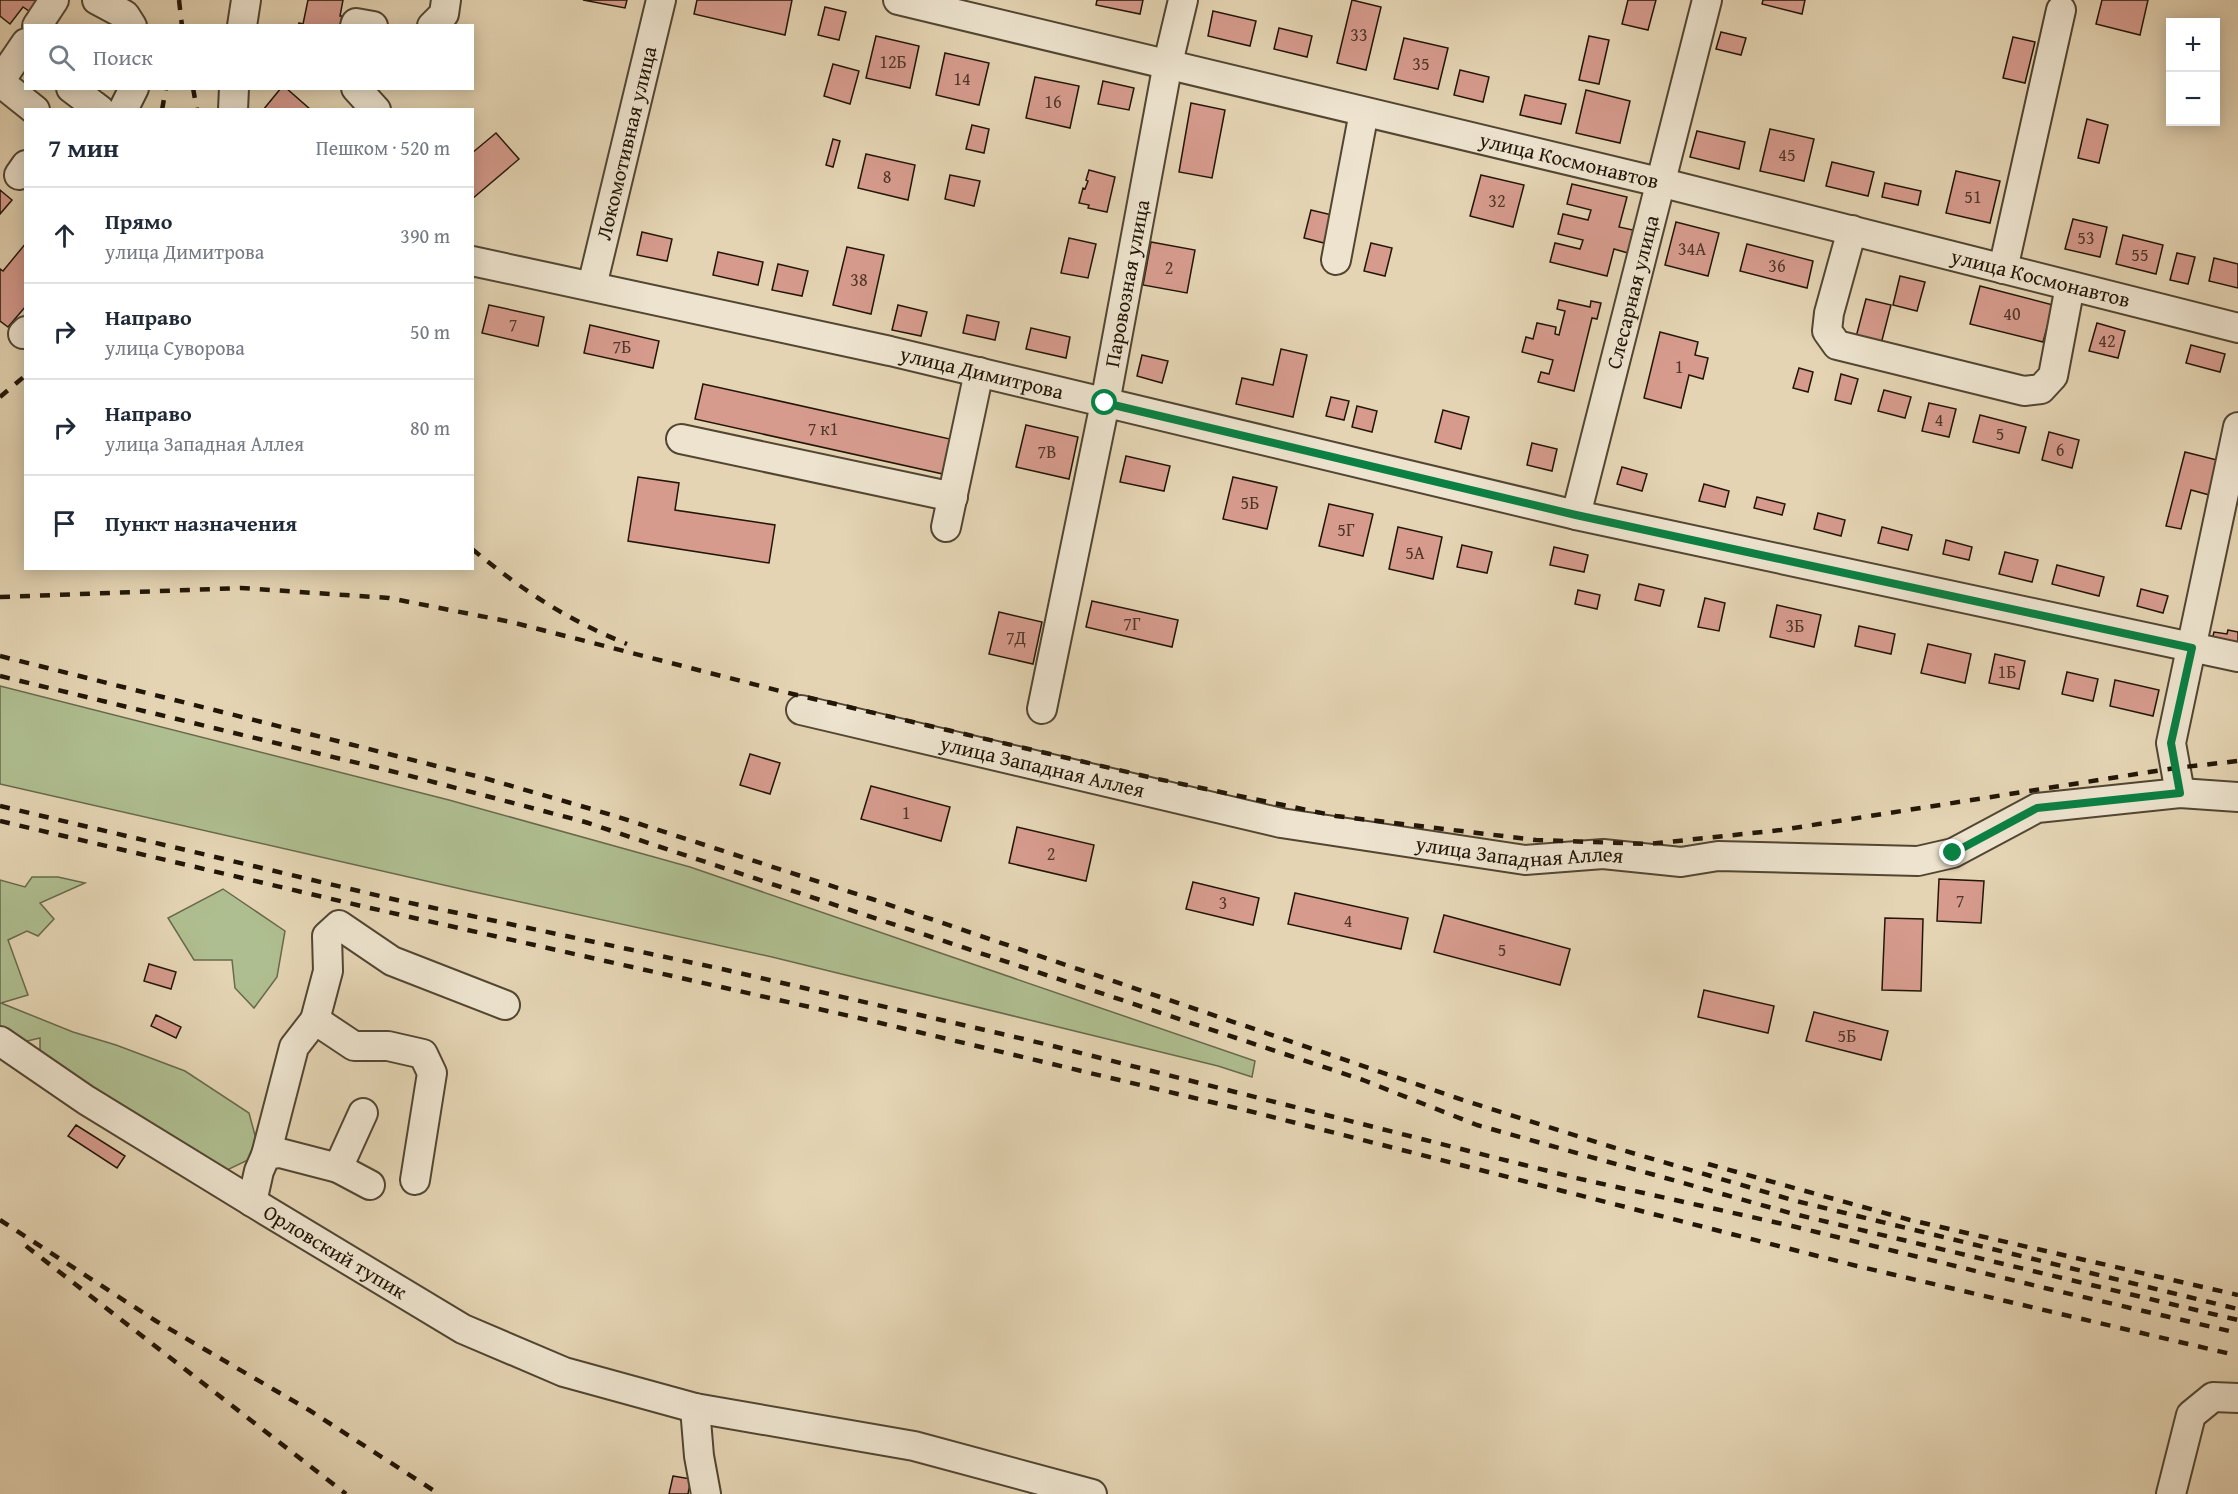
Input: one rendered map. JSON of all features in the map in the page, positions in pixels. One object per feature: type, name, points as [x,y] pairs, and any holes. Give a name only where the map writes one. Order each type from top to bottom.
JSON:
[{"type":"street","points":[[38,24],[54,0]]},
{"type":"street","points":[[97,0],[125,15],[131,24]]},
{"type":"street","points":[[242,24],[246,0]]},
{"type":"street","points":[[434,24],[444,14],[446,0]]},
{"type":"street","name":"Локомотивная улица","points":[[592,286],[661,0]]},
{"type":"street","name":"улица Космонавтов","points":[[898,0],[1659,182],[2238,328]]},
{"type":"street","name":"Паровозная улица","points":[[1041,709],[1105,403],[1168,63],[1183,0]]},
{"type":"street","name":"Слесарная улица","points":[[1576,515],[1707,0]]},
{"type":"street","points":[[2003,269],[2061,10]]},
{"type":"street","points":[[24,50],[0,82],[32,108]]},
{"type":"street","points":[[74,90],[97,108]]},
{"type":"street","points":[[124,108],[133,90]]},
{"type":"street","points":[[233,108],[234,90]]},
{"type":"street","points":[[358,90],[374,108]]},
{"type":"street","points":[[1336,260],[1364,112]]},
{"type":"street","points":[[1852,230],[1829,312],[1827,331],[1837,345],[2024,391],[2041,389],[2053,376],[2070,286]]},
{"type":"street","name":"улица Димитрова","points":[[474,261],[890,351],[1576,515],[2238,657]]},
{"type":"street","points":[[946,527],[979,372]]},
{"type":"street","points":[[2180,793],[2171,743],[2238,427]]},
{"type":"street","points":[[681,439],[952,497]]},
{"type":"street","name":"улица Западная Аллея","points":[[801,710],[1281,823],[1525,860],[1602,854],[1681,862],[1718,856],[1918,861],[1953,853],[2037,808],[2180,793],[2238,797]]},
{"type":"street","points":[[252,1202],[294,1047],[315,1020],[328,971],[327,936],[339,925],[392,961],[505,1005]]},
{"type":"street","points":[[315,1020],[354,1046],[388,1046],[423,1054],[432,1073],[415,1180]]},
{"type":"street","name":"Орловский тупик","points":[[0,1041],[96,1106],[464,1329],[564,1372],[694,1408],[914,1446],[1092,1494]]},
{"type":"street","points":[[338,1168],[363,1113]]},
{"type":"street","points":[[266,1155],[280,1153],[338,1168],[370,1185]]},
{"type":"street","points":[[2171,1494],[2191,1415],[2214,1397],[2238,1398]]},
{"type":"street","points":[[694,1408],[706,1494]]},
{"type":"green space","points":[[0,686],[449,800],[690,867],[1255,1061],[1252,1077],[1218,1066],[772,957],[0,784]]},
{"type":"green space","points":[[32,877],[58,877],[85,883],[40,903],[54,919],[38,936],[27,931],[8,940],[28,995],[1,1003],[73,1032],[116,1045],[185,1071],[249,1113],[256,1139],[250,1159],[221,1173],[40,1054],[40,1038],[23,1042],[0,1027],[0,880],[25,887]]},
{"type":"green space","points":[[223,889],[285,931],[277,977],[254,1008],[235,988],[232,960],[194,960],[168,918]]},
{"type":"building","points":[[0,0],[38,0],[29,11],[23,7],[10,24],[0,16]]},
{"type":"building","points":[[308,0],[343,0],[340,24],[303,24]]},
{"type":"building","points":[[583,0],[627,0],[625,8]]},
{"type":"building","points":[[697,0],[792,0],[785,35],[694,14]]},
{"type":"building","points":[[1097,0],[1143,0],[1140,14],[1096,5]]},
{"type":"building","points":[[1352,0],[1381,7],[1366,70],[1337,63]]},
{"type":"building","points":[[1628,0],[1656,0],[1648,30],[1622,24]]},
{"type":"building","points":[[1763,0],[1805,0],[1802,14],[1762,4]]},
{"type":"building","points":[[2102,0],[2148,0],[2140,35],[2096,24]]},
{"type":"building","points":[[825,7],[846,12],[839,40],[818,35]]},
{"type":"building","points":[[1213,11],[1256,21],[1250,46],[1208,36]]},
{"type":"building","points":[[1279,28],[1312,36],[1307,57],[1274,49]]},
{"type":"building","points":[[1721,32],[1746,38],[1741,55],[1716,49]]},
{"type":"building","points":[[876,36],[919,46],[910,88],[866,78]]},
{"type":"building","points":[[1589,36],[1609,40],[1599,84],[1579,80]]},
{"type":"building","points":[[2013,37],[2035,42],[2025,83],[2003,78]]},
{"type":"building","points":[[1404,38],[1448,48],[1438,89],[1394,79]]},
{"type":"building","points":[[945,53],[989,63],[979,105],[936,95]]},
{"type":"building","points":[[833,64],[859,71],[850,104],[824,96]]},
{"type":"building","points":[[1460,70],[1489,77],[1483,102],[1454,95]]},
{"type":"building","points":[[1035,77],[1079,86],[1070,128],[1026,118]]},
{"type":"building","points":[[1103,81],[1134,88],[1129,110],[1098,104]]},
{"type":"building","points":[[279,90],[288,90],[309,108],[265,108]]},
{"type":"building","points":[[1586,90],[1630,101],[1620,143],[1576,133]]},
{"type":"building","points":[[1525,95],[1566,104],[1561,124],[1520,115]]},
{"type":"building","points":[[1191,103],[1225,110],[1212,178],[1179,172]]},
{"type":"building","points":[[2087,119],[2108,125],[2099,163],[2078,158]]},
{"type":"building","points":[[972,125],[989,129],[984,153],[966,149]]},
{"type":"building","points":[[1770,129],[1814,139],[1804,181],[1760,171]]},
{"type":"building","points":[[1697,131],[1745,142],[1739,169],[1690,157]]},
{"type":"building","points":[[496,133],[519,159],[474,197],[474,151]]},
{"type":"building","points":[[833,139],[840,141],[833,167],[826,165]]},
{"type":"building","points":[[866,154],[915,165],[908,200],[858,188]]},
{"type":"building","points":[[1832,162],[1874,172],[1868,196],[1826,186]]},
{"type":"building","points":[[1089,170],[1115,177],[1107,212],[1088,208],[1089,205],[1079,203],[1083,188],[1085,189],[1088,181],[1086,180]]},
{"type":"building","points":[[1956,171],[2000,181],[1990,223],[1946,213]]},
{"type":"building","points":[[950,175],[980,181],[974,206],[945,199]]},
{"type":"building","points":[[1481,175],[1524,185],[1513,227],[1470,216]]},
{"type":"building","points":[[1885,183],[1921,191],[1918,205],[1882,197]]},
{"type":"building","points":[[1572,184],[1627,197],[1619,227],[1633,230],[1628,253],[1614,249],[1607,276],[1550,262],[1555,243],[1580,249],[1583,240],[1558,234],[1563,214],[1588,220],[1591,210],[1567,204]]},
{"type":"building","points":[[0,190],[12,200],[0,214]]},
{"type":"building","points":[[1311,210],[1332,215],[1324,243],[1304,238]]},
{"type":"building","points":[[2073,219],[2107,227],[2100,257],[2065,249]]},
{"type":"building","points":[[1676,222],[1719,233],[1708,276],[1665,265]]},
{"type":"building","points":[[642,232],[672,239],[667,261],[637,255]]},
{"type":"building","points":[[2123,235],[2163,245],[2156,274],[2116,264]]},
{"type":"building","points":[[1069,238],[1096,244],[1088,278],[1061,273]]},
{"type":"building","points":[[1151,242],[1195,250],[1187,293],[1143,285]]},
{"type":"building","points":[[1371,243],[1392,248],[1385,276],[1364,271]]},
{"type":"building","points":[[1747,244],[1813,261],[1807,288],[1740,271]]},
{"type":"building","points":[[24,245],[24,308],[8,327],[0,321],[0,269],[3,271]]},
{"type":"building","points":[[847,247],[884,255],[871,314],[833,305]]},
{"type":"building","points":[[718,252],[763,262],[758,285],[713,275]]},
{"type":"building","points":[[2177,253],[2195,257],[2188,284],[2170,280]]},
{"type":"building","points":[[2214,258],[2238,264],[2238,288],[2209,281]]},
{"type":"building","points":[[778,264],[808,271],[802,296],[772,290]]},
{"type":"building","points":[[1900,276],[1925,282],[1917,311],[1893,305]]},
{"type":"building","points":[[1980,286],[2053,305],[2043,342],[1970,324]]},
{"type":"building","points":[[1866,299],[1891,305],[1881,344],[1856,337]]},
{"type":"building","points":[[1559,300],[1590,307],[1591,301],[1601,303],[1597,319],[1592,318],[1574,391],[1538,382],[1541,372],[1549,374],[1553,360],[1522,352],[1526,337],[1533,339],[1537,323],[1556,327],[1555,334],[1559,335],[1565,311],[1557,309]]},
{"type":"building","points":[[489,305],[544,317],[538,346],[482,333]]},
{"type":"building","points":[[898,305],[927,312],[921,336],[892,330]]},
{"type":"building","points":[[967,315],[999,322],[995,340],[963,333]]},
{"type":"building","points":[[2097,323],[2125,331],[2118,358],[2089,351]]},
{"type":"building","points":[[590,325],[659,341],[653,368],[584,353]]},
{"type":"building","points":[[1031,328],[1070,337],[1066,358],[1026,349]]},
{"type":"building","points":[[1660,332],[1698,342],[1695,355],[1708,358],[1703,379],[1689,375],[1681,408],[1644,398]]},
{"type":"building","points":[[2191,345],[2225,354],[2220,372],[2186,363]]},
{"type":"building","points":[[1281,349],[1307,355],[1293,417],[1236,404],[1242,378],[1273,385]]},
{"type":"building","points":[[1142,355],[1168,361],[1162,383],[1137,376]]},
{"type":"building","points":[[1799,368],[1813,372],[1808,392],[1793,388]]},
{"type":"building","points":[[1841,374],[1858,379],[1851,404],[1835,400]]},
{"type":"building","points":[[703,384],[950,439],[943,474],[695,419]]},
{"type":"building","points":[[1884,390],[1911,397],[1905,418],[1878,411]]},
{"type":"building","points":[[1331,397],[1349,401],[1344,420],[1326,416]]},
{"type":"building","points":[[1929,403],[1956,409],[1949,437],[1922,431]]},
{"type":"building","points":[[1357,406],[1377,411],[1372,432],[1352,427]]},
{"type":"building","points":[[1443,410],[1469,417],[1461,449],[1435,442]]},
{"type":"building","points":[[1980,415],[2026,427],[2019,453],[1973,442]]},
{"type":"building","points":[[1026,425],[1078,437],[1069,479],[1016,467]]},
{"type":"building","points":[[2049,432],[2079,440],[2072,468],[2042,460]]},
{"type":"building","points":[[1532,443],[1557,449],[1552,471],[1527,465]]},
{"type":"building","points":[[2185,452],[2221,461],[2213,496],[2191,490],[2181,529],[2166,526]]},
{"type":"building","points":[[1126,456],[1170,466],[1164,491],[1120,482]]},
{"type":"building","points":[[1622,467],[1647,474],[1642,491],[1617,484]]},
{"type":"building","points":[[638,477],[679,483],[675,510],[775,525],[769,563],[628,541]]},
{"type":"building","points":[[1233,477],[1277,487],[1267,529],[1223,519]]},
{"type":"building","points":[[1704,484],[1729,491],[1725,507],[1699,501]]},
{"type":"building","points":[[1757,497],[1785,504],[1782,515],[1754,508]]},
{"type":"building","points":[[1329,504],[1373,514],[1363,556],[1319,546]]},
{"type":"building","points":[[1818,513],[1845,520],[1841,536],[1814,529]]},
{"type":"building","points":[[1398,527],[1442,537],[1433,579],[1389,569]]},
{"type":"building","points":[[1882,527],[1912,535],[1908,550],[1878,543]]},
{"type":"building","points":[[1946,540],[1972,547],[1969,560],[1943,554]]},
{"type":"building","points":[[1462,545],[1492,552],[1487,573],[1457,567]]},
{"type":"building","points":[[1554,547],[1588,555],[1584,572],[1550,565]]},
{"type":"building","points":[[2005,552],[2038,560],[2032,582],[1999,574]]},
{"type":"building","points":[[2057,565],[2104,577],[2099,596],[2052,584]]},
{"type":"building","points":[[1639,584],[1664,590],[1660,606],[1635,600]]},
{"type":"building","points":[[2141,589],[2168,596],[2163,613],[2137,606]]},
{"type":"building","points":[[1578,590],[1600,595],[1597,609],[1575,604]]},
{"type":"building","points":[[1705,598],[1725,603],[1719,631],[1698,627]]},
{"type":"building","points":[[1092,601],[1178,620],[1172,647],[1086,627]]},
{"type":"building","points":[[1777,605],[1821,615],[1814,647],[1770,637]]},
{"type":"building","points":[[999,612],[1042,622],[1033,664],[989,654]]},
{"type":"building","points":[[1859,626],[1895,634],[1891,654],[1855,646]]},
{"type":"building","points":[[2228,630],[2238,632],[2238,650],[2211,644],[2214,632],[2227,634]]},
{"type":"building","points":[[1928,644],[1971,654],[1965,683],[1921,673]]},
{"type":"building","points":[[1995,654],[2025,661],[2019,689],[1989,683]]},
{"type":"building","points":[[2067,672],[2098,679],[2093,701],[2062,694]]},
{"type":"building","points":[[2115,680],[2159,690],[2153,716],[2110,706]]},
{"type":"building","points":[[750,754],[780,763],[770,794],[740,785]]},
{"type":"building","points":[[871,786],[950,807],[941,841],[861,819]]},
{"type":"building","points":[[1017,827],[1094,845],[1086,881],[1009,863]]},
{"type":"building","points":[[1939,879],[1984,881],[1981,923],[1937,921]]},
{"type":"building","points":[[1193,882],[1259,898],[1253,925],[1186,909]]},
{"type":"building","points":[[1295,893],[1408,918],[1401,949],[1288,924]]},
{"type":"building","points":[[1444,915],[1570,949],[1560,985],[1434,952]]},
{"type":"building","points":[[1885,918],[1923,919],[1921,991],[1882,990]]},
{"type":"building","points":[[149,964],[176,972],[171,989],[144,981]]},
{"type":"building","points":[[1704,990],[1774,1006],[1768,1033],[1698,1017]]},
{"type":"building","points":[[1814,1012],[1888,1031],[1881,1060],[1806,1041]]},
{"type":"building","points":[[156,1015],[181,1027],[176,1038],[151,1026]]},
{"type":"building","points":[[76,1125],[125,1156],[117,1168],[68,1136]]},
{"type":"building","points":[[673,1476],[691,1479],[688,1494],[669,1494]]},
{"type":"railway","points":[[179,0],[182,24]]},
{"type":"railway","points":[[162,108],[166,90]]},
{"type":"railway","points":[[193,90],[197,108]]},
{"type":"railway","points":[[0,397],[24,377]]},
{"type":"railway","points":[[474,551],[546,603],[584,625],[627,644]]},
{"type":"railway","points":[[0,597],[241,588],[389,598],[511,622],[780,691],[1153,778],[1336,816],[1536,840],[1649,844],[1781,830],[2175,768],[2238,761]]},
{"type":"railway","points":[[0,656],[484,778],[612,815],[872,899],[1466,1101],[1796,1201],[2238,1309]]},
{"type":"railway","points":[[0,676],[403,774],[585,822],[1363,1080],[1477,1125],[1790,1213],[2238,1320]]},
{"type":"railway","points":[[0,806],[401,901],[722,969],[1045,1044],[1576,1178],[1792,1226],[2238,1333]]},
{"type":"railway","points":[[0,821],[370,908],[872,1021],[1249,1111],[1857,1266],[2235,1355]]},
{"type":"railway","points":[[1708,1164],[1910,1220],[2238,1295]]},
{"type":"railway","points":[[0,1220],[156,1321],[309,1410],[439,1494]]},
{"type":"railway","points":[[26,1246],[346,1494]]},
{"type":"route","points":[[1105,403],[1576,515],[2192,648],[2171,743],[2180,793],[2037,808],[1953,853]]}]
